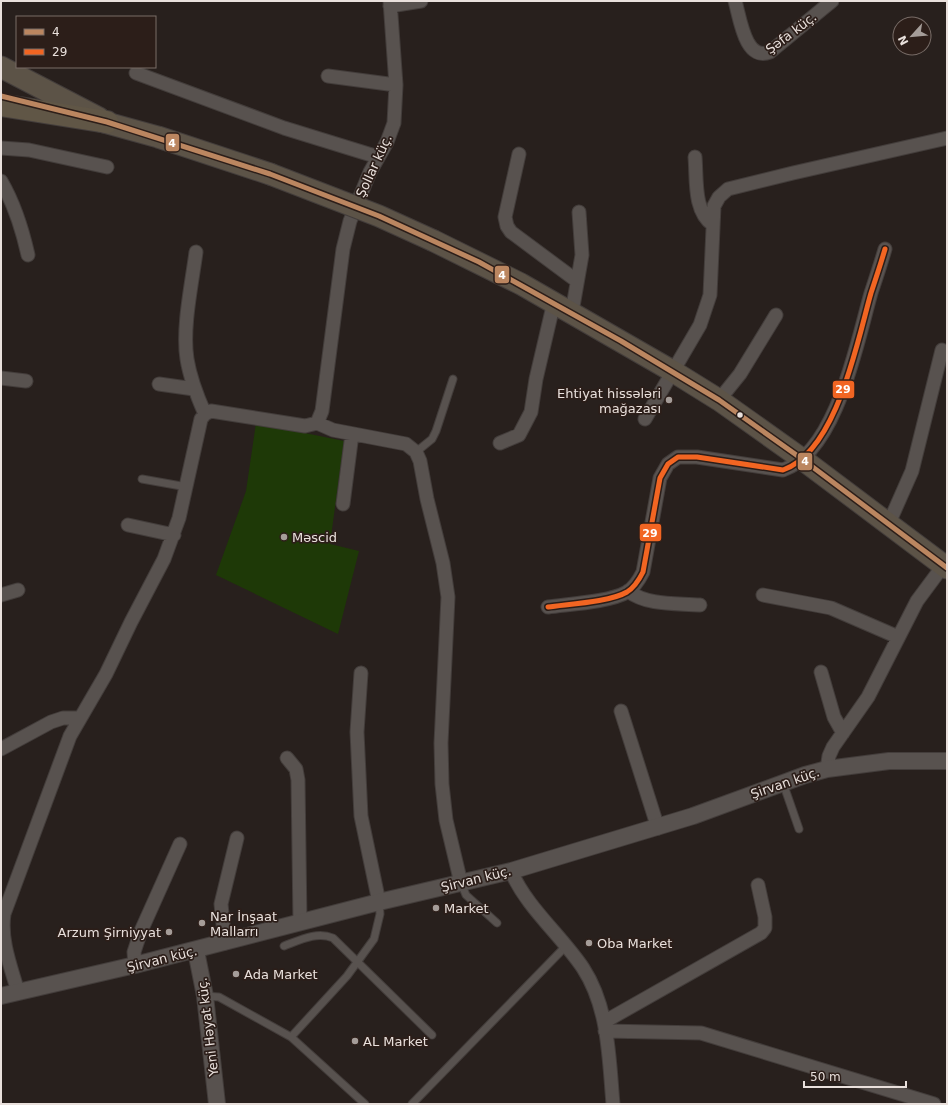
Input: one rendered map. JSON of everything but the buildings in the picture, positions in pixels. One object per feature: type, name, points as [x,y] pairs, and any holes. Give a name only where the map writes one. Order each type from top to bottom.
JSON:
[{"type":"highway","points":[[1,105],[107,122]]},
{"type":"main road","points":[[1,67],[107,122]]},
{"type":"main road","points":[[1,96],[107,122],[270,174],[380,216],[479,262],[572,312],[719,400],[889,523],[945,567]]},
{"type":"street","points":[[390,4],[421,1]]},
{"type":"street","name":"Şəfa küç.","points":[[736,1],[747,41],[751,48],[763,55],[770,52],[832,1]]},
{"type":"street","name":"Şollar küç.","points":[[317,423],[322,411],[343,249],[350,221],[370,172],[387,142],[394,123],[396,85],[390,4]]},
{"type":"street","points":[[136,72],[284,128],[378,157]]},
{"type":"street","points":[[328,76],[396,85]]},
{"type":"street","points":[[645,419],[674,372],[700,325],[710,295],[712,224],[714,206],[719,197],[728,190],[793,173],[947,138]]},
{"type":"street","points":[[1,148],[29,150],[107,167]]},
{"type":"street","points":[[519,154],[505,217],[507,226],[511,232],[577,281]]},
{"type":"street","points":[[695,157],[699,209],[705,219],[712,224]]},
{"type":"street","points":[[1,181],[13,201],[28,255]]},
{"type":"street","points":[[572,312],[582,255],[579,212]]},
{"type":"street","points":[[548,607],[616,597],[628,591],[637,584],[643,572],[660,478],[668,464],[678,457],[697,457],[783,470],[794,466],[802,459],[822,436],[837,408],[857,348],[885,249]]},
{"type":"street","points":[[196,252],[186,335],[187,357],[194,389],[205,414]]},
{"type":"street","points":[[500,443],[519,435],[530,412],[554,302]]},
{"type":"street","points":[[719,400],[740,374],[776,315]]},
{"type":"street","points":[[889,523],[912,471],[942,350]]},
{"type":"street","points":[[1,378],[26,381]]},
{"type":"street","points":[[159,384],[194,389]]},
{"type":"street","points":[[18,992],[3,941],[1,927],[4,914],[78,718],[106,674],[164,559],[174,534],[187,487],[201,419],[205,414],[211,411],[219,411],[305,426],[317,423],[333,430],[406,444],[416,452],[420,461],[426,499],[442,563],[448,597],[441,743],[442,784],[446,820],[461,883]]},
{"type":"street","points":[[343,504],[352,434]]},
{"type":"street","points":[[128,525],[174,534]]},
{"type":"street","points":[[827,769],[829,756],[833,747],[881,675],[898,636],[917,601],[945,567]]},
{"type":"street","points":[[1,595],[18,590]]},
{"type":"street","points":[[628,591],[637,598],[646,601],[700,605]]},
{"type":"street","points":[[763,595],[831,608],[898,636]]},
{"type":"street","points":[[821,672],[834,716],[843,733]]},
{"type":"street","points":[[361,673],[357,732],[361,816],[379,902]]},
{"type":"street","points":[[621,711],[658,828]]},
{"type":"street","points":[[1,749],[51,722],[63,718],[78,718]]},
{"type":"street","points":[[287,758],[296,769],[298,780],[300,922]]},
{"type":"street","name":"Şirvan küç.","points":[[1,996],[135,966],[379,902],[511,871],[658,828],[783,783],[827,769],[888,761],[947,761]]},
{"type":"street","points":[[225,943],[221,904],[238,838]]},
{"type":"street","points":[[135,966],[134,952],[141,931],[180,844]]},
{"type":"street","points":[[511,871],[524,896],[566,946],[583,968],[594,986],[601,1006],[613,1104]]},
{"type":"street","points":[[604,1026],[761,933],[766,928],[758,885]]},
{"type":"street","name":"Yeni Həyat küç.","points":[[196,950],[206,996],[213,1103]]},
{"type":"street","points":[[604,1026],[701,1033],[934,1104]]},
{"type":"lane","points":[[416,452],[432,439],[454,379]]},
{"type":"lane","points":[[142,478],[187,487]]},
{"type":"lane","points":[[783,783],[799,829]]},
{"type":"lane","points":[[461,883],[466,895],[497,923]]},
{"type":"lane","points":[[291,1037],[358,962],[374,939],[380,914],[379,902]]},
{"type":"lane","points":[[284,946],[316,935],[325,935],[333,938],[432,1035]]},
{"type":"lane","points":[[412,1104],[566,946]]},
{"type":"lane","points":[[206,996],[219,997],[291,1037],[365,1104]]},
{"type":"green space","points":[[256,423],[344,441],[330,544],[359,551],[338,634],[216,575],[246,491]]},
{"type":"transit line","name":"4","points":[[1,96],[107,122],[270,174],[379,216],[479,262],[621,341],[719,400],[802,459],[947,568]]},
{"type":"transit line","name":"29","points":[[548,607],[610,598],[627,592],[635,586],[643,572],[660,478],[668,464],[678,457],[697,457],[783,470],[802,459],[818,441],[831,419],[842,393],[885,249]]},
{"type":"place","name":"Ehtiyat hissələri mağazası","points":[[669,400]]},
{"type":"place","name":"Məscid","points":[[284,537]]},
{"type":"place","name":"Market","points":[[436,908]]},
{"type":"place","name":"Nar İnşaat Mallarrı","points":[[202,923]]},
{"type":"place","name":"Arzum Şirniyyat","points":[[169,932]]},
{"type":"place","name":"Oba Market","points":[[589,943]]},
{"type":"place","name":"Ada Market","points":[[236,974]]},
{"type":"place","name":"AL Market","points":[[355,1041]]}]
